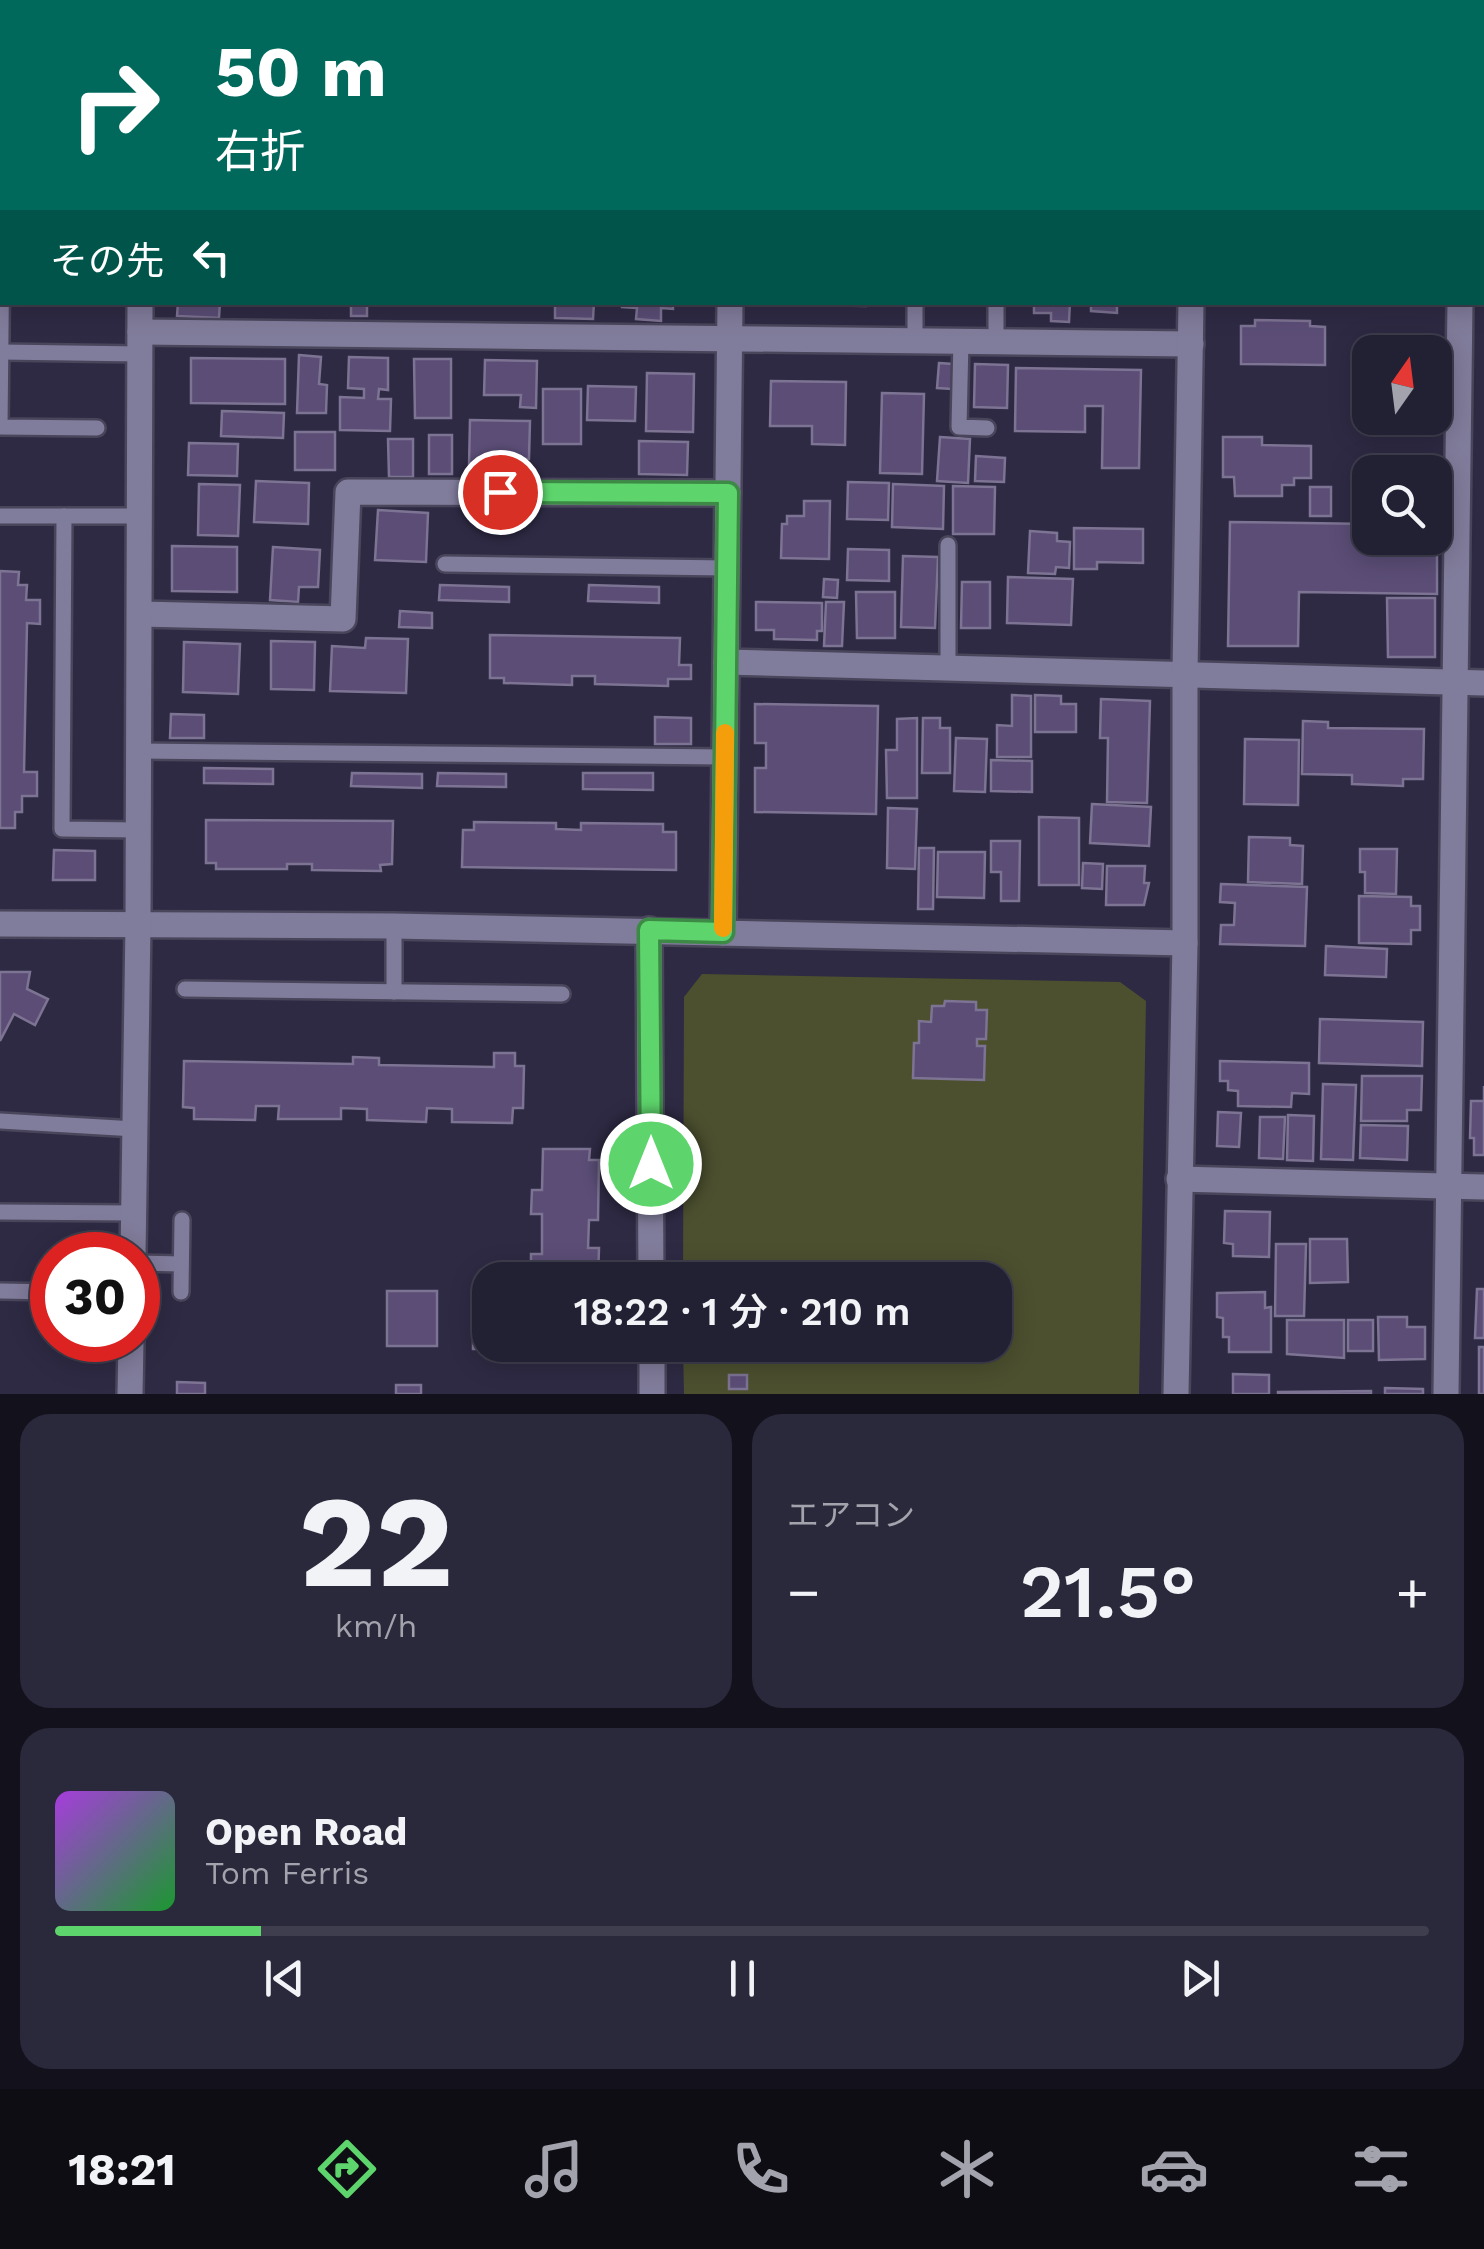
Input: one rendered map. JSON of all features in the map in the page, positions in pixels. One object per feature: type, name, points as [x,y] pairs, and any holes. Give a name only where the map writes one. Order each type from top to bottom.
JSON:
[{"type":"street","points":[[134,1232],[140,305]]},
{"type":"street","points":[[723,932],[730,305]]},
{"type":"street","points":[[1176,1394],[1191,305]]},
{"type":"street","points":[[1446,1394],[1460,305]]},
{"type":"street","points":[[140,343],[730,337],[1191,344]]},
{"type":"street","points":[[140,614],[343,619],[348,492],[728,493]]},
{"type":"street","points":[[726,662],[1484,683]]},
{"type":"street","points":[[0,924],[649,930],[1185,943]]},
{"type":"street","points":[[649,930],[651,1262]]},
{"type":"street","points":[[1179,1180],[1484,1187]]},
{"type":"street","points":[[130,1394],[131,1362]]},
{"type":"street","points":[[652,1362],[652,1394]]},
{"type":"lane","points":[[2,305],[0,427],[98,428]]},
{"type":"lane","points":[[915,339],[916,305]]},
{"type":"lane","points":[[996,305],[996,340]]},
{"type":"lane","points":[[960,340],[959,427],[988,428]]},
{"type":"lane","points":[[1,352],[140,343]]},
{"type":"lane","points":[[0,516],[140,516]]},
{"type":"lane","points":[[64,516],[62,829],[139,830]]},
{"type":"lane","points":[[948,544],[948,668]]},
{"type":"lane","points":[[445,564],[727,568]]},
{"type":"lane","points":[[139,750],[725,758]]},
{"type":"lane","points":[[394,926],[394,992]]},
{"type":"lane","points":[[186,989],[562,994]]},
{"type":"lane","points":[[0,1122],[135,1130]]},
{"type":"lane","points":[[0,1212],[134,1214]]},
{"type":"lane","points":[[180,1292],[182,1220]]},
{"type":"lane","points":[[160,1264],[181,1264]]},
{"type":"lane","points":[[0,1291],[30,1292]]},
{"type":"green space","points":[[702,974],[1120,982],[1146,1001],[1139,1394],[684,1394],[683,1362],[1012,1362],[1012,1262],[683,1262],[684,997]]},
{"type":"building","points":[[178,305],[220,305],[219,318],[177,316]]},
{"type":"building","points":[[351,305],[367,305],[367,316],[351,316]]},
{"type":"building","points":[[555,305],[594,305],[593,319],[555,318]]},
{"type":"building","points":[[673,305],[673,309],[661,308],[661,321],[636,319],[637,308],[622,307]]},
{"type":"building","points":[[1034,305],[1070,305],[1069,322],[1051,321],[1051,313],[1034,313]]},
{"type":"building","points":[[1091,305],[1117,305],[1117,313],[1091,311]]},
{"type":"building","points":[[1255,320],[1310,321],[1310,326],[1325,327],[1325,365],[1241,364],[1241,326],[1255,326]]},
{"type":"building","points":[[299,355],[321,357],[319,384],[327,385],[326,413],[297,413]]},
{"type":"building","points":[[349,357],[388,358],[388,390],[379,389],[378,399],[391,399],[390,431],[340,430],[340,397],[364,398],[364,389],[348,388]]},
{"type":"building","points":[[191,358],[285,359],[285,404],[191,403]]},
{"type":"building","points":[[414,359],[451,359],[451,418],[415,418]]},
{"type":"building","points":[[485,360],[537,361],[536,408],[520,407],[521,395],[484,395]]},
{"type":"building","points":[[939,363],[953,364],[952,389],[937,388]]},
{"type":"building","points":[[975,364],[1008,365],[1007,408],[974,407]]},
{"type":"building","points":[[1016,368],[1141,370],[1139,468],[1102,468],[1103,406],[1085,406],[1085,432],[1015,431]]},
{"type":"building","points":[[647,373],[694,374],[693,432],[646,431]]},
{"type":"building","points":[[771,381],[846,382],[845,445],[812,444],[812,426],[770,426]]},
{"type":"building","points":[[588,386],[636,387],[635,421],[587,420]]},
{"type":"building","points":[[543,389],[581,389],[581,444],[543,444]]},
{"type":"building","points":[[882,393],[924,394],[922,474],[880,473]]},
{"type":"building","points":[[222,411],[284,413],[283,438],[221,436]]},
{"type":"building","points":[[470,420],[530,421],[529,459],[491,458],[491,466],[469,466]]},
{"type":"building","points":[[295,432],[335,432],[335,470],[295,470]]},
{"type":"building","points":[[429,435],[452,435],[452,474],[429,474]]},
{"type":"building","points":[[940,437],[970,439],[968,483],[937,481]]},
{"type":"building","points":[[1223,437],[1262,437],[1262,445],[1311,446],[1311,478],[1294,478],[1294,485],[1282,485],[1282,496],[1235,496],[1234,477],[1223,477]]},
{"type":"building","points":[[388,439],[413,439],[413,477],[389,477]]},
{"type":"building","points":[[639,441],[688,442],[687,475],[639,474]]},
{"type":"building","points":[[189,443],[238,444],[237,476],[188,475]]},
{"type":"building","points":[[976,456],[1005,458],[1004,482],[975,481]]},
{"type":"building","points":[[256,481],[309,483],[308,524],[254,522]]},
{"type":"building","points":[[848,482],[889,483],[888,520],[847,519]]},
{"type":"building","points":[[199,484],[240,485],[238,536],[198,535]]},
{"type":"building","points":[[893,484],[944,486],[943,529],[892,527]]},
{"type":"building","points":[[953,486],[995,487],[994,534],[953,534]]},
{"type":"building","points":[[1310,487],[1331,487],[1331,516],[1310,516]]},
{"type":"building","points":[[804,501],[830,501],[829,559],[781,558],[782,524],[787,524],[787,516],[804,516]]},
{"type":"building","points":[[378,510],[428,513],[426,562],[375,560]]},
{"type":"building","points":[[1230,522],[1352,524],[1352,555],[1437,555],[1437,594],[1299,592],[1298,646],[1228,646]]},
{"type":"building","points":[[1074,528],[1143,529],[1143,563],[1097,562],[1097,569],[1074,569]]},
{"type":"building","points":[[1030,531],[1057,533],[1057,541],[1070,542],[1069,568],[1056,567],[1055,574],[1028,573]]},
{"type":"building","points":[[172,546],[237,547],[237,592],[172,591]]},
{"type":"building","points":[[273,547],[320,550],[318,587],[299,587],[298,602],[270,600]]},
{"type":"building","points":[[848,549],[889,550],[889,581],[847,580]]},
{"type":"building","points":[[903,556],[938,557],[935,628],[901,627]]},
{"type":"building","points":[[0,571],[19,572],[18,585],[27,585],[26,600],[40,600],[40,624],[27,623],[24,772],[37,772],[37,796],[22,796],[22,812],[15,812],[15,828],[0,828]]},
{"type":"building","points":[[1008,577],[1073,579],[1071,625],[1007,623]]},
{"type":"building","points":[[824,579],[838,580],[837,598],[823,597]]},
{"type":"building","points":[[962,582],[990,582],[990,628],[961,628]]},
{"type":"building","points":[[440,585],[509,587],[509,602],[439,600]]},
{"type":"building","points":[[589,585],[659,587],[659,603],[588,601]]},
{"type":"building","points":[[856,592],[895,592],[895,638],[857,638]]},
{"type":"building","points":[[1387,598],[1435,598],[1435,657],[1388,657]]},
{"type":"building","points":[[756,602],[822,603],[822,631],[817,631],[817,640],[774,639],[774,630],[756,630]]},
{"type":"building","points":[[826,602],[844,602],[842,646],[824,646]]},
{"type":"building","points":[[400,611],[432,613],[432,628],[399,627]]},
{"type":"building","points":[[490,635],[680,638],[679,665],[691,665],[691,679],[668,679],[668,686],[595,684],[595,676],[572,676],[572,685],[504,683],[504,678],[490,678]]},
{"type":"building","points":[[366,638],[408,639],[406,693],[330,691],[332,646],[365,648]]},
{"type":"building","points":[[271,641],[315,642],[314,690],[271,689]]},
{"type":"building","points":[[184,642],[240,644],[238,694],[183,692]]},
{"type":"building","points":[[1012,695],[1031,696],[1031,757],[997,757],[997,725],[1012,726]]},
{"type":"building","points":[[1035,695],[1061,696],[1061,704],[1076,704],[1076,732],[1035,732]]},
{"type":"building","points":[[1101,699],[1150,701],[1147,803],[1107,802],[1108,738],[1100,738]]},
{"type":"building","points":[[755,704],[878,706],[876,814],[755,812],[755,768],[766,768],[766,743],[755,743]]},
{"type":"building","points":[[171,714],[204,715],[204,738],[170,738]]},
{"type":"building","points":[[655,717],[691,718],[691,744],[655,744]]},
{"type":"building","points":[[917,718],[917,798],[887,798],[886,750],[897,750],[897,719]]},
{"type":"building","points":[[923,718],[940,718],[940,728],[950,728],[950,773],[922,773]]},
{"type":"building","points":[[1303,721],[1328,722],[1328,728],[1424,729],[1423,779],[1403,779],[1403,786],[1352,784],[1352,775],[1302,774]]},
{"type":"building","points":[[956,738],[987,739],[985,792],[954,791]]},
{"type":"building","points":[[1245,739],[1299,740],[1298,805],[1244,804]]},
{"type":"building","points":[[991,760],[1032,761],[1032,792],[991,791]]},
{"type":"building","points":[[204,768],[273,769],[273,784],[204,783]]},
{"type":"building","points":[[352,773],[422,774],[422,788],[351,786]]},
{"type":"building","points":[[438,773],[506,774],[506,787],[437,786]]},
{"type":"building","points":[[583,773],[653,773],[653,790],[583,789]]},
{"type":"building","points":[[1092,804],[1151,807],[1149,846],[1090,843]]},
{"type":"building","points":[[888,808],[917,809],[915,869],[887,868]]},
{"type":"building","points":[[1039,817],[1079,818],[1079,885],[1039,885]]},
{"type":"building","points":[[206,820],[393,821],[392,864],[380,865],[381,871],[312,870],[312,864],[287,864],[287,869],[216,869],[216,863],[206,863]]},
{"type":"building","points":[[474,822],[556,823],[556,829],[581,830],[581,823],[663,824],[663,832],[676,832],[676,870],[462,867],[463,830],[474,830]]},
{"type":"building","points":[[1249,837],[1290,838],[1290,845],[1303,846],[1302,884],[1248,882]]},
{"type":"building","points":[[991,841],[1020,841],[1019,901],[1001,901],[1001,872],[991,872]]},
{"type":"building","points":[[919,848],[934,848],[933,909],[918,909]]},
{"type":"building","points":[[1360,849],[1397,849],[1396,894],[1365,893]]},
{"type":"building","points":[[54,850],[95,851],[95,880],[53,880]]},
{"type":"building","points":[[938,852],[985,852],[984,898],[937,897]]},
{"type":"building","points":[[1083,863],[1103,864],[1102,889],[1082,888]]},
{"type":"building","points":[[1107,866],[1145,866],[1144,883],[1149,883],[1144,905],[1106,905]]},
{"type":"building","points":[[1221,884],[1307,887],[1305,946],[1220,944],[1221,925],[1234,925],[1235,903],[1220,902]]},
{"type":"building","points":[[1359,896],[1411,897],[1411,906],[1420,906],[1420,930],[1411,930],[1411,944],[1359,943]]},
{"type":"building","points":[[1326,946],[1387,949],[1386,977],[1325,975]]},
{"type":"building","points":[[0,972],[30,972],[27,989],[48,999],[35,1025],[14,1014],[0,1041]]},
{"type":"building","points":[[945,1001],[976,1002],[976,1010],[987,1010],[986,1039],[977,1039],[977,1046],[985,1046],[984,1080],[913,1078],[919,1021],[931,1022],[932,1006],[944,1006]]},
{"type":"building","points":[[1320,1019],[1423,1022],[1422,1066],[1319,1063]]},
{"type":"building","points":[[494,1053],[515,1053],[515,1066],[524,1066],[523,1108],[513,1108],[512,1123],[452,1122],[452,1109],[427,1108],[426,1122],[367,1120],[367,1109],[341,1108],[341,1119],[278,1119],[279,1106],[256,1106],[255,1120],[194,1119],[194,1108],[183,1107],[184,1061],[353,1064],[353,1057],[379,1058],[379,1065],[494,1067]]},
{"type":"building","points":[[1220,1061],[1309,1063],[1309,1094],[1292,1093],[1291,1107],[1238,1106],[1238,1091],[1228,1090],[1228,1081],[1220,1081]]},
{"type":"building","points":[[1362,1076],[1422,1076],[1421,1110],[1407,1110],[1407,1121],[1361,1121]]},
{"type":"building","points":[[1323,1084],[1356,1085],[1353,1160],[1321,1159]]},
{"type":"building","points":[[1471,1101],[1484,1101],[1484,1155],[1474,1155],[1474,1138],[1470,1138]]},
{"type":"building","points":[[1218,1112],[1241,1113],[1239,1147],[1217,1146]]},
{"type":"building","points":[[1288,1115],[1314,1116],[1313,1161],[1287,1160]]},
{"type":"building","points":[[1260,1117],[1285,1117],[1283,1159],[1259,1158]]},
{"type":"building","points":[[1361,1125],[1408,1126],[1407,1160],[1360,1158]]},
{"type":"building","points":[[543,1149],[590,1149],[589,1160],[599,1160],[598,1220],[589,1220],[588,1248],[599,1248],[599,1262],[531,1262],[531,1254],[542,1254],[542,1214],[531,1214],[532,1190],[542,1190]]},
{"type":"building","points":[[1225,1211],[1270,1212],[1269,1257],[1233,1256],[1233,1244],[1224,1243]]},
{"type":"building","points":[[1310,1239],[1347,1239],[1348,1282],[1310,1283]]},
{"type":"building","points":[[1276,1244],[1306,1244],[1304,1316],[1275,1316]]},
{"type":"building","points":[[1477,1289],[1484,1289],[1484,1338],[1475,1338]]},
{"type":"building","points":[[387,1291],[437,1291],[437,1346],[387,1346]]},
{"type":"building","points":[[1265,1292],[1265,1308],[1271,1307],[1271,1352],[1229,1352],[1229,1337],[1223,1337],[1223,1318],[1217,1317],[1217,1293]]},
{"type":"building","points":[[1378,1317],[1407,1317],[1407,1327],[1425,1327],[1425,1359],[1379,1360]]},
{"type":"building","points":[[1287,1320],[1344,1320],[1344,1358],[1287,1354]]},
{"type":"building","points":[[1348,1320],[1373,1320],[1373,1351],[1348,1351]]},
{"type":"building","points":[[1479,1347],[1484,1347],[1484,1394],[1479,1394]]},
{"type":"building","points":[[1233,1374],[1269,1375],[1269,1394],[1233,1394]]},
{"type":"building","points":[[729,1375],[747,1375],[747,1389],[729,1389]]},
{"type":"building","points":[[177,1382],[205,1383],[205,1394],[177,1394]]},
{"type":"building","points":[[396,1385],[421,1385],[421,1394],[396,1394]]},
{"type":"building","points":[[1385,1388],[1423,1389],[1423,1394],[1385,1394]]},
{"type":"building","points":[[1278,1392],[1371,1394],[1278,1394]]},
{"type":"slow traffic","points":[[723,928],[725,733]]},
{"type":"route","points":[[500,492],[728,493],[723,932],[649,930],[651,1164]]}]
